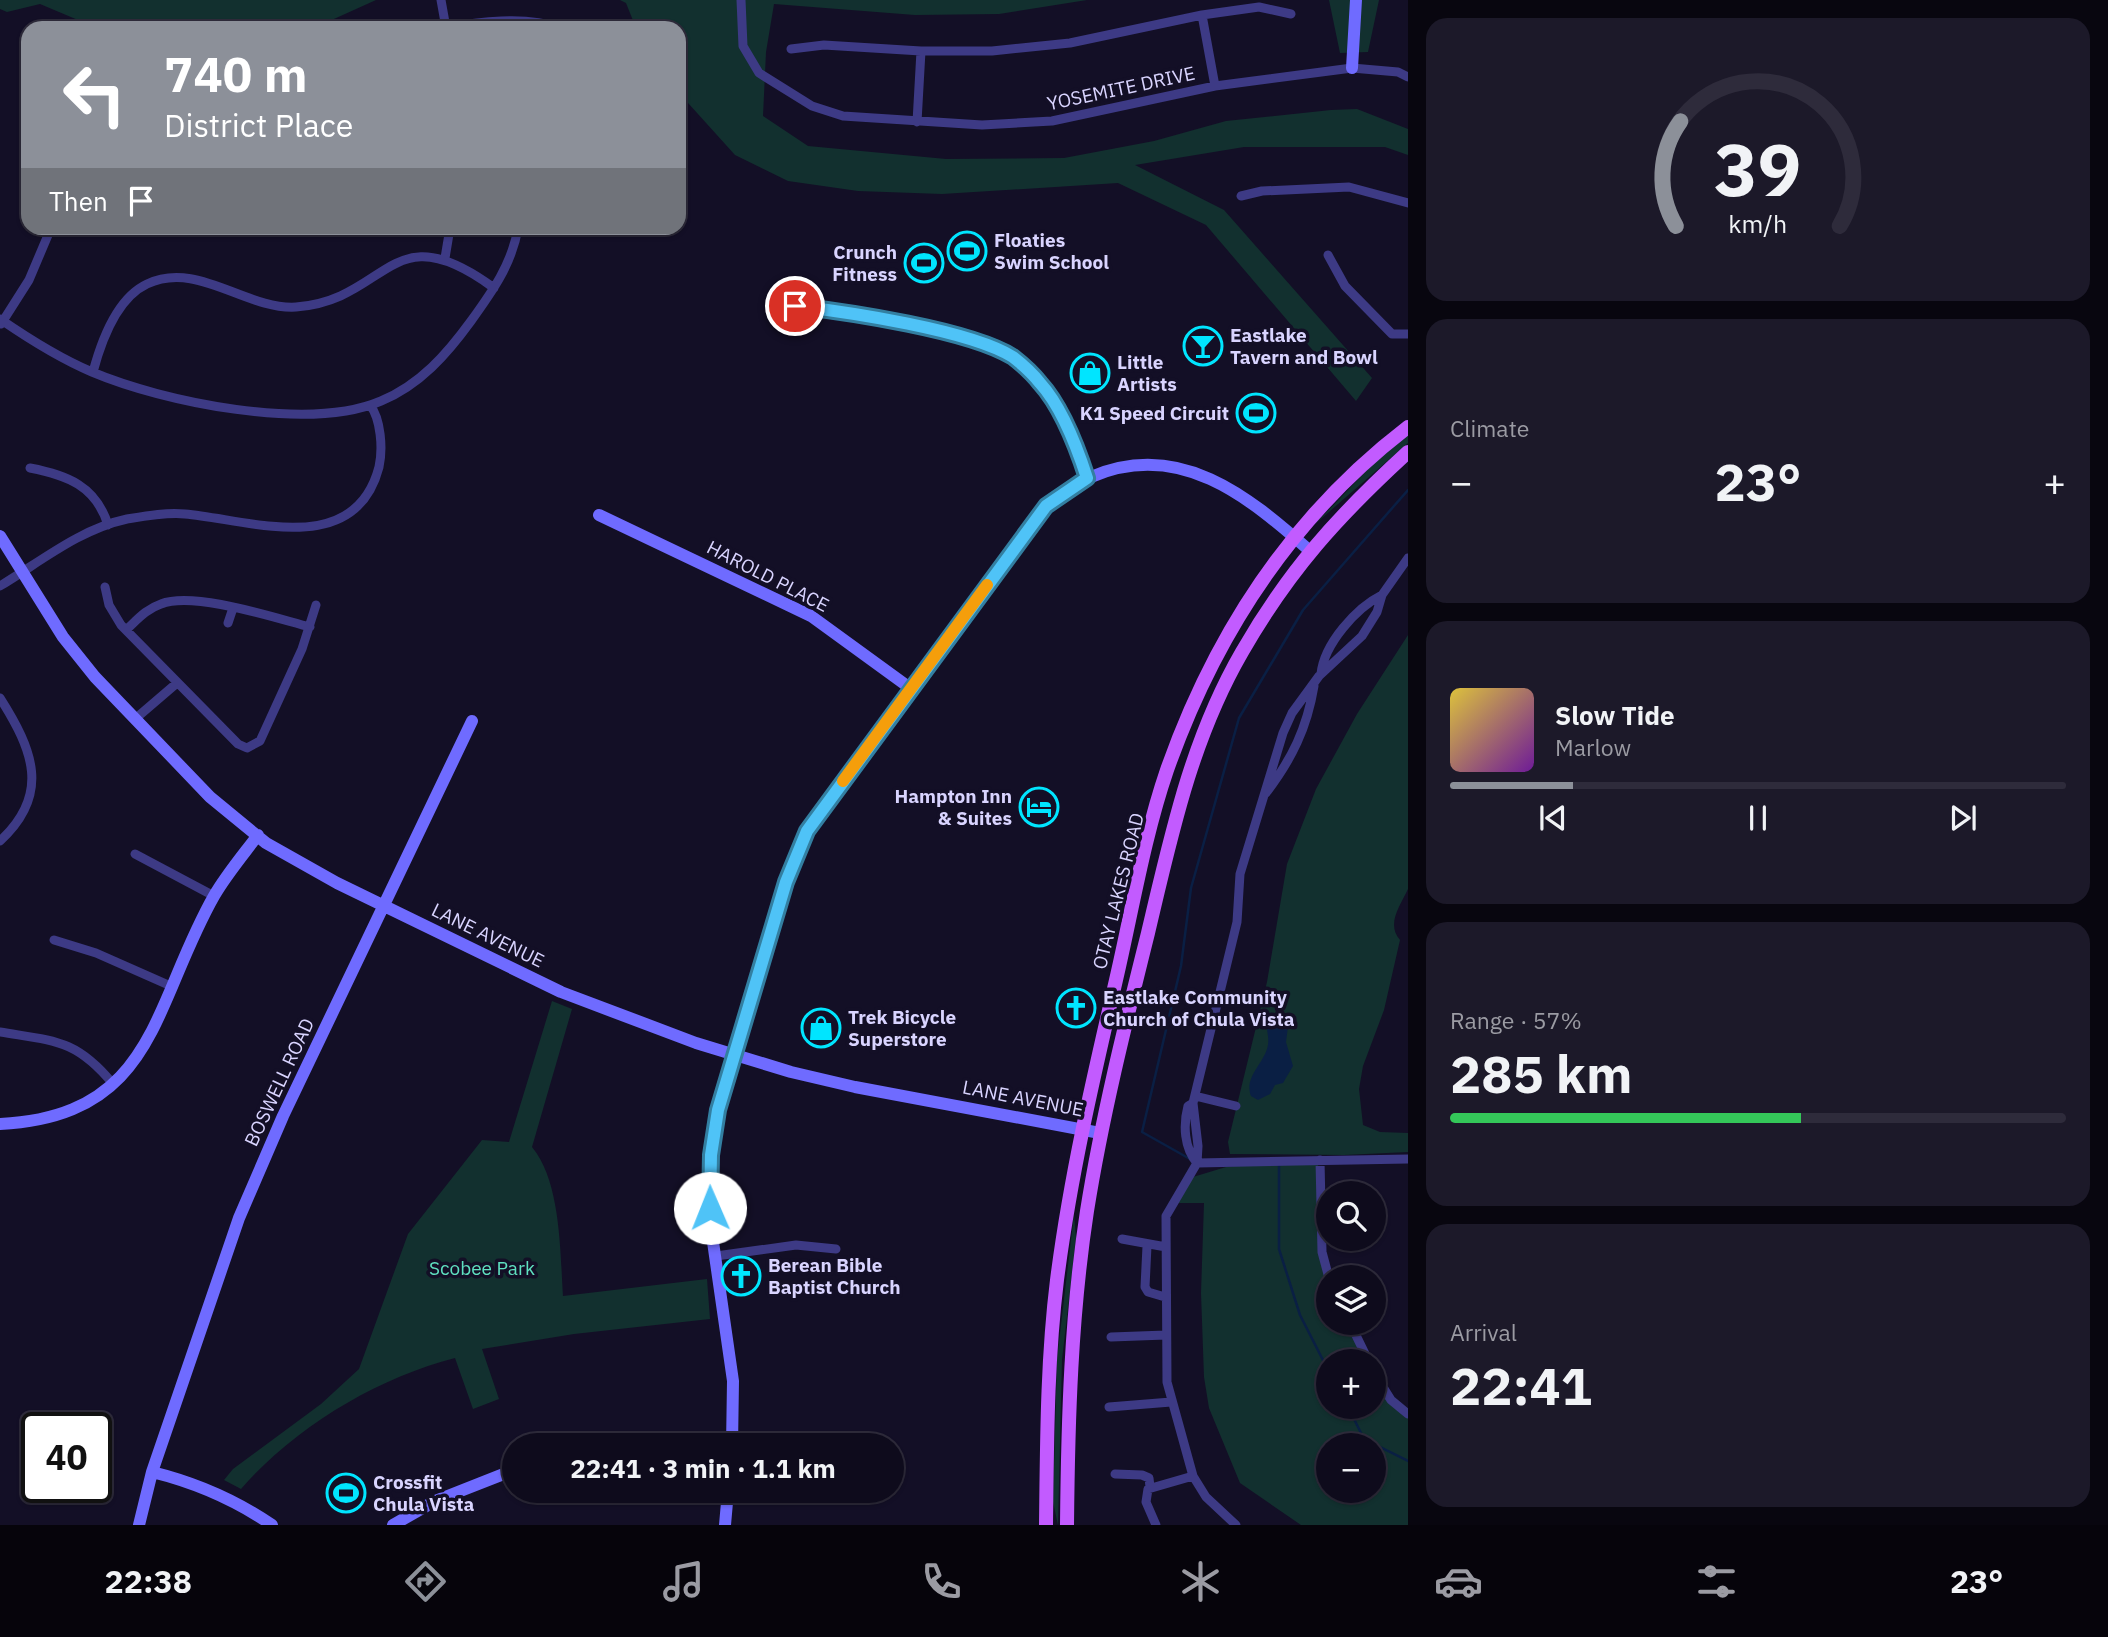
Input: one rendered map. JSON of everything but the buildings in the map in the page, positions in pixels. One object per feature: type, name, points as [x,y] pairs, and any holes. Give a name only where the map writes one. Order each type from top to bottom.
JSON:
[{"type":"main road","name":"OTAY LAKES ROAD","points":[[1046,1525],[1049,1383],[1057,1283],[1081,1129],[1166,773],[1191,708],[1219,649],[1255,590],[1293,536],[1334,491],[1408,427]]},
{"type":"main road","name":"OTAY LAKES ROAD","points":[[1068,1525],[1068,1441],[1073,1335],[1087,1214],[1100,1133],[1183,785],[1206,723],[1241,654],[1290,576],[1346,508],[1408,452]]},
{"type":"street","points":[[441,0],[443,21]]},
{"type":"street","name":"YOSEMITE DRIVE","points":[[741,0],[743,46],[754,67],[772,83],[825,111],[917,122],[982,125],[1052,121],[1215,86],[1352,68],[1398,72],[1408,77]]},
{"type":"street","points":[[1352,68],[1356,0]]},
{"type":"street","points":[[791,49],[824,45],[921,51],[992,51],[1070,43],[1202,15],[1259,7],[1291,14]]},
{"type":"street","points":[[1202,15],[1215,86]]},
{"type":"street","points":[[917,122],[921,51]]},
{"type":"street","points":[[1241,196],[1262,191],[1349,187],[1408,203]]},
{"type":"street","points":[[48,235],[29,280],[1,322],[49,351],[93,372],[157,394],[244,409],[312,415],[370,405],[404,388],[432,368],[454,344],[494,288],[510,256],[516,235]]},
{"type":"street","points":[[445,258],[449,235]]},
{"type":"street","points":[[93,372],[119,311],[136,291],[159,279],[189,278],[265,303],[297,307],[339,296],[409,258],[430,255],[445,258],[494,288]]},
{"type":"street","points":[[1328,255],[1345,286],[1392,334],[1408,334]]},
{"type":"street","points":[[795,306],[831,310],[946,334],[986,344],[1014,358],[1042,384],[1062,418],[1087,478]]},
{"type":"street","points":[[0,586],[82,535],[108,525],[175,513],[296,528],[331,523],[361,501],[377,473],[380,451],[377,413],[370,405]]},
{"type":"street","points":[[732,1433],[733,1381],[711,1228],[711,1155],[718,1110],[799,846],[910,688],[1046,506],[1087,478],[1132,465],[1194,471],[1228,485],[1310,551]]},
{"type":"street","points":[[30,468],[63,475],[79,483],[97,501],[108,525]]},
{"type":"street","name":"HAROLD PLACE","points":[[599,515],[811,616],[910,688]]},
{"type":"street","name":"LANE AVENUE","points":[[0,536],[63,637],[95,677],[227,814],[337,883],[573,996],[734,1055],[855,1087],[1100,1133]]},
{"type":"street","points":[[1236,1525],[1206,1497],[1193,1476],[1171,1402],[1166,1335],[1166,1216],[1196,1163],[1198,1146],[1194,1100],[1237,922],[1240,874],[1283,733],[1292,713],[1314,682],[1362,636],[1377,612],[1382,594],[1408,558]]},
{"type":"street","points":[[105,587],[113,612],[126,630],[234,739],[247,748],[260,741],[310,627],[316,605]]},
{"type":"street","points":[[1321,674],[1327,651],[1370,601],[1382,594]]},
{"type":"street","points":[[126,630],[150,609],[172,601],[233,608],[310,627]]},
{"type":"street","points":[[229,623],[233,608]]},
{"type":"street","points":[[135,719],[177,682]]},
{"type":"street","points":[[1263,797],[1298,746],[1307,719],[1314,682]]},
{"type":"street","points":[[0,841],[24,815],[33,787],[32,772],[19,734],[1,700]]},
{"type":"street","name":"BOSWELL ROAD","points":[[139,1525],[152,1472],[239,1217],[283,1116],[472,721]]},
{"type":"street","points":[[0,1124],[36,1121],[63,1114],[89,1102],[113,1084],[141,1052],[214,896],[258,835]]},
{"type":"street","points":[[135,854],[214,896]]},
{"type":"street","points":[[54,940],[101,955],[173,987]]},
{"type":"street","points":[[0,1032],[57,1042],[81,1051],[113,1084]]},
{"type":"street","points":[[1194,1100],[1236,1106]]},
{"type":"street","points":[[1196,1163],[1408,1159]]},
{"type":"street","points":[[1320,1160],[1322,1252],[1326,1265]]},
{"type":"street","points":[[1122,1239],[1136,1240],[1147,1246],[1166,1247]]},
{"type":"street","points":[[716,1256],[796,1245],[836,1249]]},
{"type":"street","points":[[1147,1246],[1145,1287],[1148,1292],[1165,1297]]},
{"type":"street","points":[[1111,1337],[1166,1335]]},
{"type":"street","points":[[1386,1392],[1408,1414]]},
{"type":"street","points":[[1109,1407],[1171,1402]]},
{"type":"street","points":[[152,1472],[197,1483],[243,1505],[272,1525]]},
{"type":"street","points":[[1115,1474],[1142,1475],[1149,1478],[1150,1487],[1145,1495],[1146,1502],[1156,1525]]},
{"type":"street","points":[[393,1525],[435,1501],[502,1476]]},
{"type":"street","points":[[1150,1487],[1193,1476]]},
{"type":"street","points":[[725,1525],[727,1503]]},
{"type":"street","points":[[1218,1525],[1227,1517]]},
{"type":"green space","points":[[0,0],[376,0],[330,21],[80,21],[40,4],[7,12],[0,9]]},
{"type":"green space","points":[[620,0],[1087,0],[999,14],[915,15],[774,4],[766,52],[763,116],[808,146],[946,159],[1064,158],[1154,141],[1226,121],[1357,109],[1408,129],[1408,155],[1385,147],[1244,147],[1135,165],[1224,210],[1372,378],[1356,401],[1206,225],[1118,183],[942,194],[858,191],[788,181],[735,155],[686,101],[686,21],[633,21],[626,3]]},
{"type":"green space","points":[[1329,0],[1379,0],[1368,52],[1340,53]]},
{"type":"green space","points":[[1408,435],[1408,443],[1314,525],[1375,462]]},
{"type":"green space","points":[[1408,635],[1408,889],[1394,921],[1394,928],[1400,940],[1384,1010],[1363,1066],[1359,1089],[1363,1125],[1380,1132],[1408,1133],[1408,1152],[1344,1155],[1230,1154],[1228,1142],[1267,982],[1287,864],[1316,789],[1357,714]]},
{"type":"green space","name":"Scobee Park","points":[[552,1001],[572,1009],[532,1147],[542,1162],[554,1198],[560,1238],[563,1296],[707,1279],[710,1319],[574,1334],[482,1349],[499,1399],[473,1409],[455,1358],[426,1367],[396,1378],[339,1408],[286,1445],[241,1489],[224,1480],[233,1469],[321,1404],[359,1369],[408,1234],[482,1140],[509,1142]]},
{"type":"green space","points":[[1279,1161],[1318,1165],[1316,1251],[1326,1251],[1327,1265],[1316,1265],[1316,1335],[1360,1335],[1367,1349],[1316,1349],[1316,1419],[1386,1419],[1386,1386],[1408,1410],[1408,1525],[1301,1525],[1240,1483],[1209,1408],[1204,1377],[1201,1293],[1204,1203],[1177,1203],[1193,1177],[1226,1167]]},
{"type":"green space","points":[[1074,1214],[1076,1238],[1062,1360],[1058,1525],[1053,1502],[1057,1359]]},
{"type":"water","points":[[1280,1012],[1289,1019],[1286,1042],[1293,1066],[1283,1083],[1275,1085],[1270,1094],[1258,1100],[1251,1096],[1250,1083],[1267,1049],[1268,1023],[1275,1013]]},
{"type":"waterway","points":[[1190,1159],[1142,1132],[1181,966],[1191,888],[1239,718],[1303,610],[1408,490]]},
{"type":"waterway","points":[[1279,1162],[1279,1249],[1300,1315],[1317,1349]]},
{"type":"waterway","points":[[1354,1419],[1364,1439],[1408,1461]]},
{"type":"slow traffic","points":[[843,781],[987,585]]},
{"type":"place","name":"Floaties Swim School","points":[[967,251]]},
{"type":"place","name":"Crunch Fitness","points":[[924,263]]},
{"type":"place","name":"Eastlake Tavern and Bowl","points":[[1203,346]]},
{"type":"place","name":"Little Artists","points":[[1090,373]]},
{"type":"place","name":"K1 Speed Circuit","points":[[1256,413]]},
{"type":"place","name":"Hampton Inn & Suites","points":[[1039,807]]},
{"type":"place","name":"Eastlake Community Church of Chula Vista","points":[[1076,1008]]},
{"type":"place","name":"Trek Bicycle Superstore","points":[[821,1028]]},
{"type":"place","name":"Berean Bible Baptist Church","points":[[741,1276]]},
{"type":"place","name":"Crossfit Chula Vista","points":[[346,1493]]},
{"type":"route","points":[[710,1208],[711,1155],[718,1110],[799,846],[910,688],[1046,506],[1087,478],[1062,418],[1042,384],[1014,358],[986,344],[946,334],[831,310],[795,306]]}]
